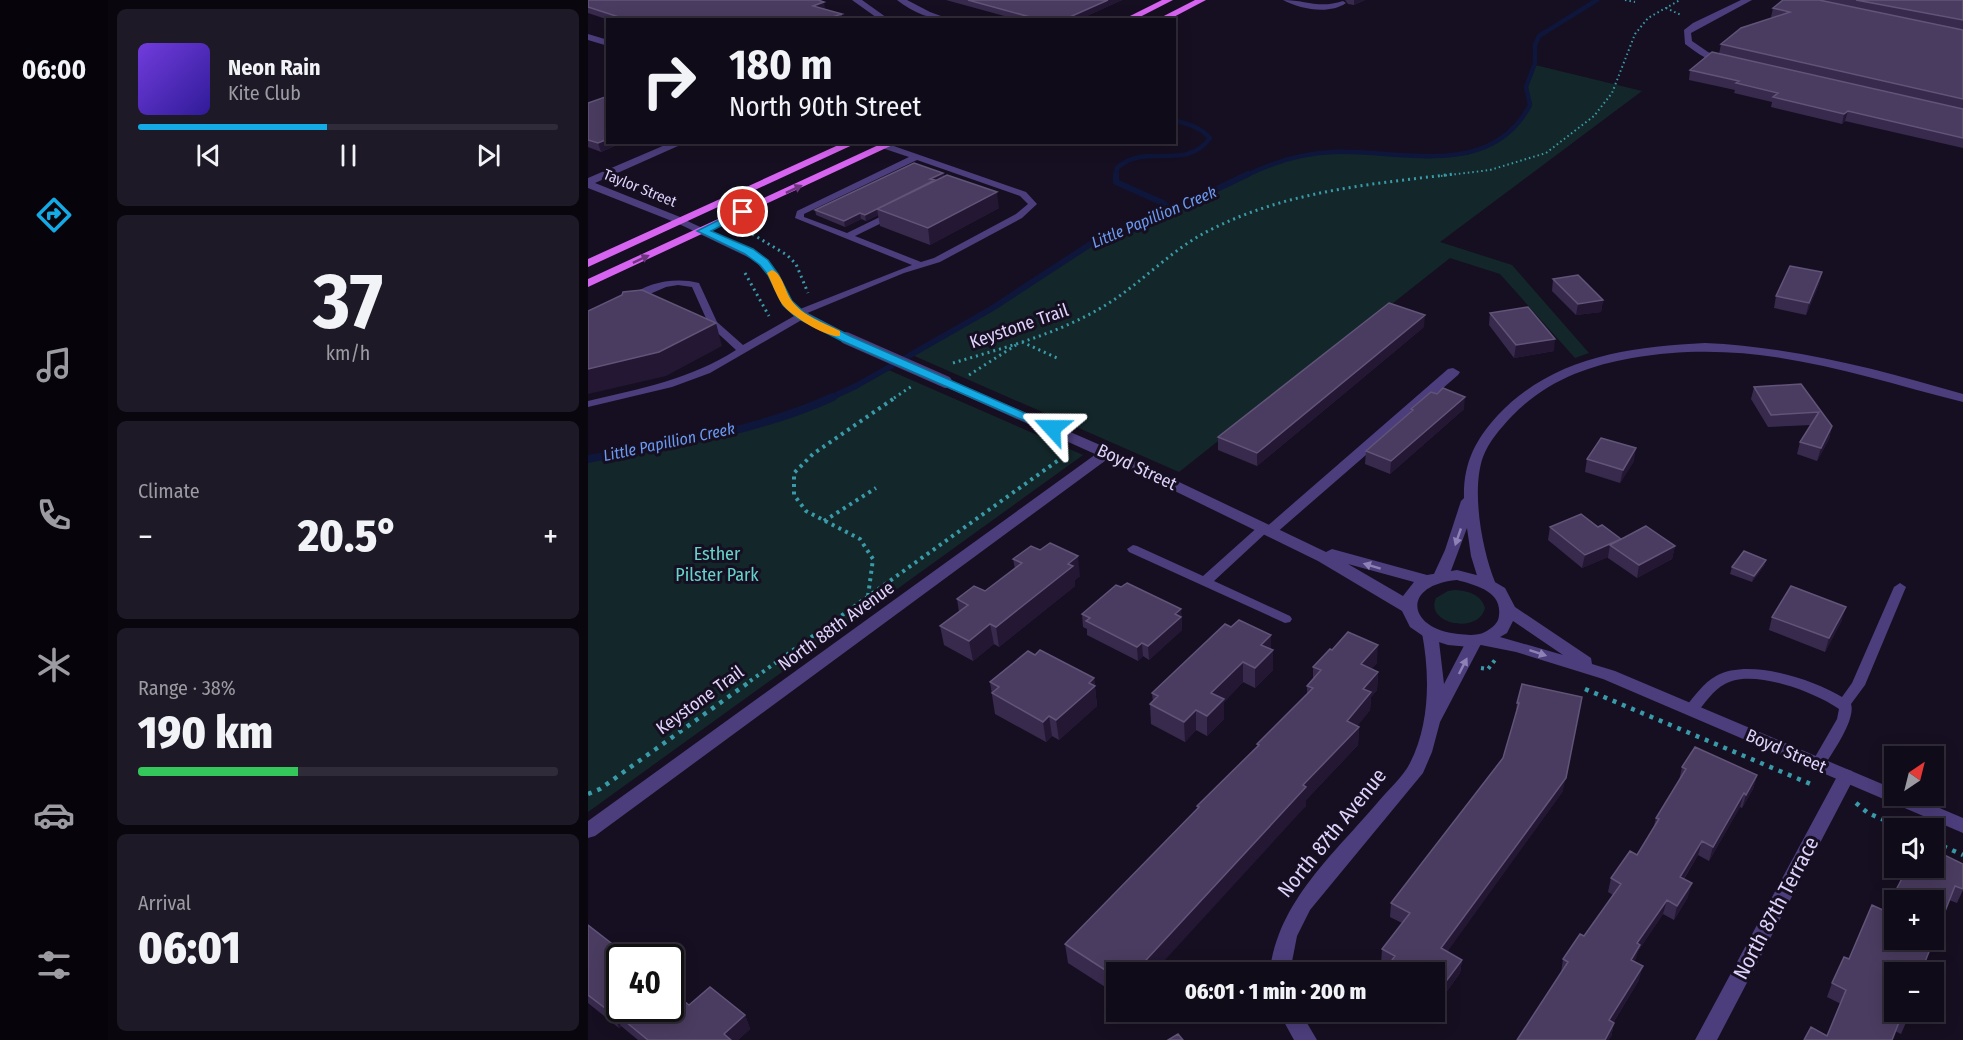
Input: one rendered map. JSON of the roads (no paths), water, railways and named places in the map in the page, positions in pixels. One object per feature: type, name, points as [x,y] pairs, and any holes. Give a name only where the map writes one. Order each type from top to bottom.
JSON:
[{"type":"main road","points":[[1130,18],[1169,0]]},
{"type":"main road","points":[[1164,18],[1202,0]]},
{"type":"main road","points":[[588,263],[850,144]]},
{"type":"main road","points":[[588,283],[889,144]]},
{"type":"street","points":[[856,0],[882,18]]},
{"type":"street","points":[[901,0],[927,14],[941,18]]},
{"type":"street","points":[[1738,64],[1705,54],[1692,46],[1686,37],[1691,28],[1748,0]]},
{"type":"street","points":[[588,37],[606,42]]},
{"type":"street","points":[[588,183],[677,144]]},
{"type":"street","name":"Taylor Street","points":[[588,183],[702,231]]},
{"type":"street","name":"Boyd Street","points":[[702,231],[749,252],[764,262],[773,274],[787,303],[800,315],[846,338],[945,375],[1300,544],[1409,608],[1413,619],[1430,633],[1454,641],[1478,640],[1518,647],[1609,675],[1818,764],[1841,785],[1963,826]]},
{"type":"street","points":[[1409,608],[1409,598],[1416,588],[1435,578],[1453,550],[1470,496],[1473,463],[1491,430],[1521,399],[1541,384],[1595,363],[1648,350],[1722,347],[1790,353],[1871,372],[1963,398]]},
{"type":"street","points":[[1267,529],[1453,372]]},
{"type":"street","name":"North 88th Avenue","points":[[588,831],[1108,452]]},
{"type":"street","points":[[1470,496],[1479,556],[1488,582]]},
{"type":"street","name":"Boyd Street","points":[[1300,544],[1381,569],[1435,578],[1465,576],[1488,582],[1507,600],[1510,611],[1557,645],[1609,675]]},
{"type":"street","points":[[1478,640],[1499,631],[1507,622],[1510,611]]},
{"type":"street","name":"North 87th Avenue","points":[[1281,962],[1289,926],[1303,904],[1417,768],[1431,728],[1436,687],[1430,633]]},
{"type":"street","name":"North 87th Avenue","points":[[1431,728],[1478,640]]},
{"type":"street","name":"North 87th Terrace","points":[[1707,1040],[1841,785]]},
{"type":"street","points":[[1295,1022],[1306,1040]]},
{"type":"lane","points":[[1286,0],[1322,9],[1334,8],[1343,3]]},
{"type":"lane","points":[[1322,0],[1334,8]]},
{"type":"lane","points":[[588,404],[707,372],[800,315],[937,260],[1009,221],[1033,204],[1023,194],[916,157],[889,144]]},
{"type":"lane","points":[[916,157],[800,213],[799,218],[921,266]]},
{"type":"lane","points":[[959,180],[969,175]]},
{"type":"lane","points":[[846,237],[897,211]]},
{"type":"lane","points":[[626,302],[664,283],[680,281],[696,285],[712,323],[742,350]]},
{"type":"lane","points":[[1204,582],[1267,529]]},
{"type":"lane","points":[[1133,549],[1286,619]]},
{"type":"lane","points":[[1843,705],[1858,685],[1900,587]]},
{"type":"lane","points":[[1691,710],[1707,691],[1723,678],[1749,674],[1776,676],[1834,697],[1846,707],[1844,719],[1818,764]]},
{"type":"waterway","name":"Little Papillion Creek","points":[[1245,176],[1266,166],[1310,154],[1359,152],[1442,156],[1468,152],[1492,144],[1513,129],[1530,105],[1526,87],[1535,63],[1535,45],[1539,36],[1597,0]]},
{"type":"waterway","points":[[1116,176],[1117,168],[1128,161],[1140,157],[1177,156],[1189,153],[1200,148],[1210,138],[1198,129],[1176,121]]},
{"type":"waterway","name":"Little Papillion Creek","points":[[1172,211],[1248,174]]},
{"type":"waterway","points":[[1116,176],[1116,182],[1163,203],[1172,211]]},
{"type":"waterway","name":"Little Papillion Creek","points":[[830,398],[856,386],[991,309],[1092,243],[1134,229],[1172,211]]},
{"type":"waterway","name":"Little Papillion Creek","points":[[588,459],[713,436],[774,419],[833,397]]},
{"type":"park label","name":"Esther Pilster Park","points":[[717,564]]}]
